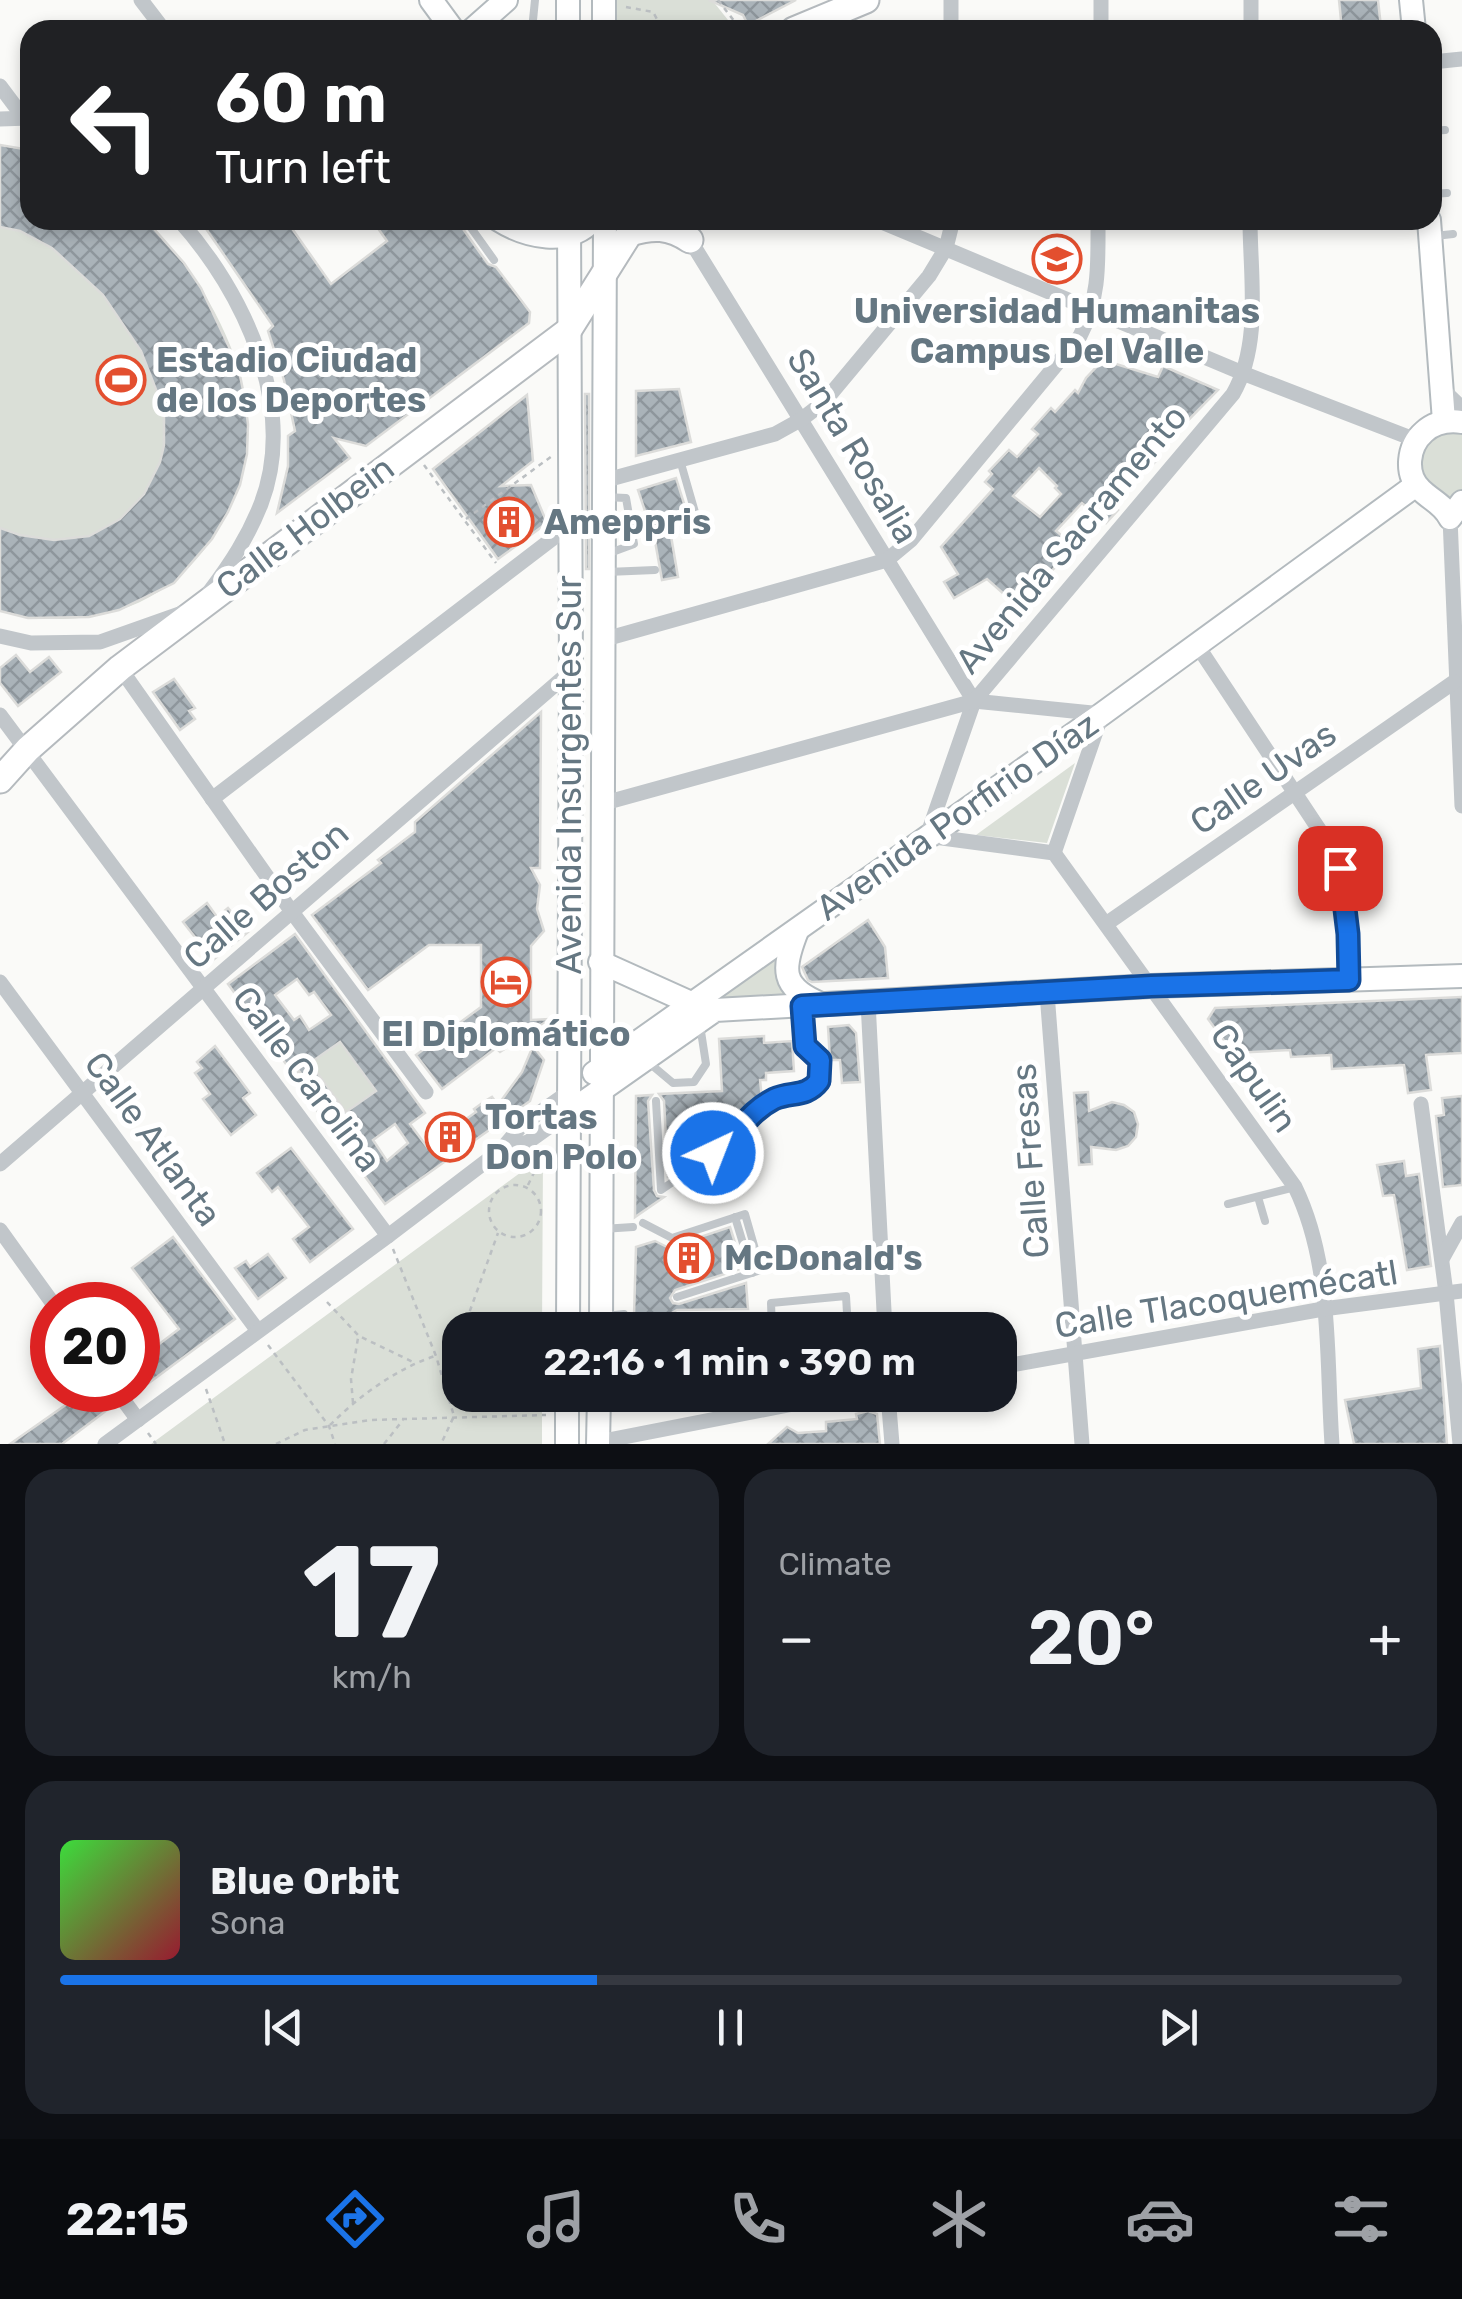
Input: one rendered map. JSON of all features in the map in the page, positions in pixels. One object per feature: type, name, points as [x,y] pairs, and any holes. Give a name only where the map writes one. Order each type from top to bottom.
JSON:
[{"type":"main road","points":[[818,20],[866,0]]},
{"type":"main road","name":"Calle Holbein","points":[[0,780],[28,749],[120,668],[568,331],[632,230]]},
{"type":"street","points":[[141,0],[156,20]]},
{"type":"street","points":[[430,0],[445,20]]},
{"type":"street","points":[[483,20],[506,0]]},
{"type":"street","points":[[0,86],[20,110]]},
{"type":"street","points":[[0,636],[31,643],[100,642],[198,608],[239,553],[262,500],[273,442],[269,397],[253,334],[222,279],[186,230]]},
{"type":"street","points":[[515,230],[545,238],[561,230]]},
{"type":"street","name":"Avenida Insurgentes Sur","points":[[568,1312],[569,230]]},
{"type":"street","name":"Avenida Insurgentes Sur","points":[[604,230],[600,962],[602,1229],[608,1312]]},
{"type":"street","name":"Santa Rosalia","points":[[690,230],[974,701]]},
{"type":"street","points":[[902,230],[1245,374],[1416,440]]},
{"type":"street","points":[[603,489],[680,460],[774,434],[802,419],[824,402],[929,276],[946,248],[950,230]]},
{"type":"street","points":[[602,640],[888,560],[911,540],[1080,336],[1093,311],[1098,283],[1098,230]]},
{"type":"street","name":"Avenida Sacramento","points":[[601,804],[974,701],[1234,394],[1245,374],[1250,343],[1250,230]]},
{"type":"street","points":[[1438,230],[1442,389],[1456,417],[1428,428],[1416,440],[1410,455],[1410,471],[1416,485],[1443,506],[1456,510],[1454,682],[1462,806]]},
{"type":"street","name":"Avenida Porfirio Díaz","points":[[602,1078],[644,1059],[798,930],[1416,485]]},
{"type":"street","points":[[212,799],[568,526]]},
{"type":"street","points":[[1197,645],[1328,843],[1340,868],[1349,980]]},
{"type":"street","points":[[120,668],[292,912],[426,1092]]},
{"type":"street","name":"Calle Boston","points":[[0,1164],[571,671]]},
{"type":"street","name":"Calle Uvas","points":[[1106,924],[1454,682]]},
{"type":"street","points":[[974,701],[1102,714],[1054,853],[927,836],[974,701]]},
{"type":"street","name":"Calle Carolina","points":[[0,716],[388,1236]]},
{"type":"street","name":"Capulin","points":[[1054,853],[1294,1188],[1315,1238],[1332,1444]]},
{"type":"street","points":[[798,930],[786,958],[790,982],[813,1005]]},
{"type":"street","points":[[600,962],[702,1011],[1151,986],[1462,976]]},
{"type":"street","name":"Calle Atlanta","points":[[0,982],[258,1332]]},
{"type":"street","name":"Calle Fresas","points":[[1047,993],[1082,1444]]},
{"type":"street","points":[[868,1002],[884,1312]]},
{"type":"street","name":"Avenida Porfirio Díaz","points":[[105,1444],[388,1236],[500,1150],[522,1125],[570,1102],[702,1011]]},
{"type":"street","points":[[1421,1104],[1441,1260],[1454,1292],[1461,1437]]},
{"type":"street","points":[[1441,1260],[1462,1223]]},
{"type":"street","points":[[0,1230],[37,1282]]},
{"type":"street","name":"Calle Tlacoquemécatl","points":[[1017,1364],[1323,1310],[1454,1292]]},
{"type":"street","points":[[132,1412],[138,1420]]},
{"type":"street","points":[[567,1412],[567,1444]]},
{"type":"street","points":[[599,1412],[598,1443],[750,1412]]},
{"type":"street","points":[[889,1412],[892,1444]]},
{"type":"street","points":[[680,1426],[681,1444]]},
{"type":"lane","points":[[1442,193],[1447,193]]},
{"type":"lane","points":[[473,230],[494,260]]},
{"type":"lane","points":[[680,460],[701,533]]},
{"type":"lane","points":[[603,564],[655,570]]},
{"type":"lane","points":[[656,1101],[661,1190],[732,1141],[744,1119],[778,1096],[808,1092],[819,1081],[820,1060],[805,1046],[813,1005]]},
{"type":"lane","points":[[644,1059],[673,1083],[694,1082],[706,1064],[702,1011]]},
{"type":"lane","points":[[1228,1204],[1294,1188]]},
{"type":"lane","points":[[1258,1197],[1265,1221]]},
{"type":"lane","points":[[644,1223],[672,1238],[745,1214],[762,1270],[677,1297]]},
{"type":"lane","points":[[602,1229],[633,1227]]},
{"type":"lane","points":[[771,1312],[771,1302],[846,1296],[847,1312]]},
{"type":"path","points":[[718,0],[733,20]]},
{"type":"path","points":[[612,4],[652,12],[657,20]]},
{"type":"path","points":[[466,519],[569,443]]},
{"type":"path","points":[[411,448],[504,574]]},
{"type":"path","points":[[527,1187],[544,1150]]},
{"type":"path","points":[[504,1186],[527,1187],[538,1198],[539,1221],[521,1236],[499,1232],[490,1219],[492,1196],[504,1186]]},
{"type":"path","points":[[470,1312],[499,1232]]},
{"type":"path","points":[[388,1236],[442,1376]]},
{"type":"path","points":[[316,1290],[358,1336],[414,1363]]},
{"type":"path","points":[[258,1332],[329,1426],[334,1444]]},
{"type":"path","points":[[352,1403],[351,1379],[358,1336]]},
{"type":"path","points":[[329,1426],[352,1403],[414,1363],[436,1356]]},
{"type":"path","points":[[200,1374],[224,1444]]},
{"type":"path","points":[[442,1444],[453,1412]]},
{"type":"path","points":[[276,1444],[305,1430],[329,1426],[454,1416],[546,1415]]},
{"type":"path","points":[[384,1444],[404,1419]]},
{"type":"shaded area","points":[[712,0],[728,20],[613,20],[613,2]]},
{"type":"shaded area","name":"Estadio Ciudad de los Deportes","points":[[0,145],[20,148],[20,230],[156,230],[167,242],[201,288],[228,339],[244,394],[248,436],[237,492],[218,530],[175,580],[151,597],[124,609],[65,619],[0,611]]},
{"type":"shaded area","points":[[1440,431],[1462,431],[1462,490],[1454,500],[1447,500],[1421,481],[1422,453]]},
{"type":"shaded area","points":[[1075,763],[1047,843],[976,835]]},
{"type":"shaded area","points":[[776,957],[776,969],[791,996],[713,1001]]},
{"type":"shaded area","points":[[340,1042],[376,1090],[346,1112],[310,1063]]},
{"type":"shaded area","points":[[543,1156],[542,1312],[442,1312],[442,1412],[542,1412],[542,1444],[151,1444]]},
{"type":"building","points":[[709,0],[796,0],[758,20],[746,20],[743,15]]},
{"type":"building","points":[[1339,0],[1378,0],[1380,20],[1341,20]]},
{"type":"building","points":[[0,145],[20,148],[20,230],[155,230],[201,288],[238,366],[248,424],[247,454],[228,512],[212,539],[174,583],[119,610],[89,617],[28,618],[0,611],[0,528],[54,540],[89,536],[120,519],[144,494],[160,462],[164,410],[141,351],[103,295],[52,248],[20,231],[0,227]]},
{"type":"building","points":[[207,230],[293,230],[331,284],[387,241],[379,230],[464,230],[530,312],[529,323],[366,446],[334,438],[350,458],[277,513],[288,466],[288,436],[295,431],[268,331],[273,326]]},
{"type":"building","points":[[1103,360],[1158,377],[1163,366],[1218,390],[1152,457],[1156,461],[1112,505],[1118,510],[1106,523],[1082,503],[1056,531],[1067,540],[1051,558],[1058,564],[1034,590],[1040,594],[1031,604],[1021,595],[1014,603],[987,579],[954,598],[944,582],[958,574],[941,547],[993,489],[985,482],[992,474],[989,471],[1009,450],[1017,457],[1038,434],[1032,429],[1051,408],[1055,412],[1075,390],[1078,393]],"holes":[[[1039,468],[1061,494],[1040,517],[1013,496]]]},
{"type":"building","points":[[679,389],[691,442],[636,456],[636,391]]},
{"type":"building","points":[[585,394],[589,394],[589,569],[586,569]]},
{"type":"building","points":[[527,395],[533,461],[501,486],[531,485],[547,523],[498,559],[433,469]]},
{"type":"building","points":[[676,478],[692,529],[671,536],[678,577],[662,580],[655,541],[638,490]]},
{"type":"building","points":[[16,655],[30,672],[49,657],[61,672],[18,706],[0,683],[0,668]]},
{"type":"building","points":[[174,679],[195,708],[189,711],[195,719],[180,730],[153,692]]},
{"type":"building","points":[[541,712],[540,868],[531,868],[540,885],[537,909],[544,931],[531,946],[531,1020],[550,1019],[500,1052],[496,1048],[442,1089],[416,1055],[481,1007],[481,945],[429,945],[368,990],[312,915],[381,863],[378,860],[415,832],[415,822]]},
{"type":"building","points":[[207,903],[217,917],[228,908],[248,932],[213,960],[183,922]]},
{"type":"building","points":[[868,920],[885,947],[888,978],[808,980],[802,967]]},
{"type":"building","points":[[295,934],[425,1113],[410,1124],[427,1147],[476,1112],[474,1109],[485,1101],[492,1097],[498,1105],[522,1072],[533,1046],[544,1060],[530,1101],[385,1204],[307,1097],[314,1091],[299,1071],[294,1075],[228,984]],"holes":[[[297,979],[309,995],[314,992],[331,1015],[309,1030],[300,1016],[294,1020],[275,995]],[[340,1042],[376,1091],[346,1112],[310,1063]],[[395,1124],[408,1143],[387,1161],[373,1140]]]},
{"type":"building","points":[[1462,997],[1462,1053],[1426,1055],[1431,1090],[1408,1093],[1404,1065],[1332,1069],[1331,1055],[1291,1057],[1290,1050],[1233,1053],[1208,1019],[1215,1008]]},
{"type":"building","points":[[849,1025],[856,1033],[860,1082],[842,1083],[840,1060],[830,1060],[828,1027]]},
{"type":"building","points":[[764,1036],[764,1043],[792,1041],[794,1071],[766,1073],[766,1080],[760,1080],[762,1099],[739,1113],[727,1136],[668,1176],[664,1101],[659,1094],[722,1091],[719,1039]]},
{"type":"building","points":[[215,1046],[250,1093],[243,1098],[256,1115],[231,1135],[203,1099],[210,1094],[195,1073],[202,1068],[197,1062]]},
{"type":"building","points":[[1088,1092],[1089,1111],[1112,1102],[1124,1105],[1134,1112],[1138,1124],[1136,1137],[1128,1146],[1116,1150],[1091,1147],[1092,1164],[1079,1165],[1074,1093]]},
{"type":"building","points":[[652,1095],[648,1101],[654,1190],[657,1196],[664,1197],[635,1217],[636,1096]]},
{"type":"building","points":[[1462,1096],[1462,1185],[1443,1187],[1436,1116],[1444,1115],[1442,1098]]},
{"type":"building","points":[[291,1148],[353,1229],[310,1262],[293,1239],[309,1227],[278,1187],[272,1192],[257,1173]]},
{"type":"building","points":[[1404,1161],[1406,1176],[1419,1174],[1431,1266],[1407,1270],[1394,1195],[1383,1196],[1377,1165]]},
{"type":"building","name":"McDonald's","points":[[730,1227],[743,1268],[675,1290],[670,1298],[673,1303],[746,1283],[748,1309],[634,1312],[636,1247],[655,1241],[689,1258],[685,1242]]},
{"type":"building","points":[[173,1237],[235,1319],[160,1375],[160,1343],[179,1329],[160,1304],[160,1282],[143,1282],[132,1268]]},
{"type":"building","points":[[268,1254],[286,1278],[258,1299],[235,1268],[246,1261],[250,1267]]},
{"type":"building","points":[[1440,1346],[1447,1444],[1354,1444],[1345,1400],[1421,1388],[1418,1349]]},
{"type":"building","points":[[56,1412],[104,1412],[62,1444],[10,1444]]},
{"type":"building","points":[[856,1414],[877,1414],[880,1444],[768,1444],[787,1427],[798,1433],[826,1431],[826,1422],[857,1419]]},
{"type":"place","name":"Universidad Humanitas Campus Del Valle","points":[[1057,259]]},
{"type":"place","name":"Estadio Ciudad de los Deportes","points":[[121,380]]},
{"type":"place","name":"Ameppris","points":[[509,522]]},
{"type":"place","name":"El Diplomático","points":[[506,982]]},
{"type":"place","name":"Tortas Don Polo","points":[[450,1137]]},
{"type":"place","name":"McDonald's","points":[[689,1258]]},
{"type":"route","points":[[713,1153],[732,1141],[744,1119],[778,1096],[808,1092],[819,1081],[822,1067],[817,1054],[805,1046],[802,1006],[1151,986],[1349,980],[1340,868]]}]
